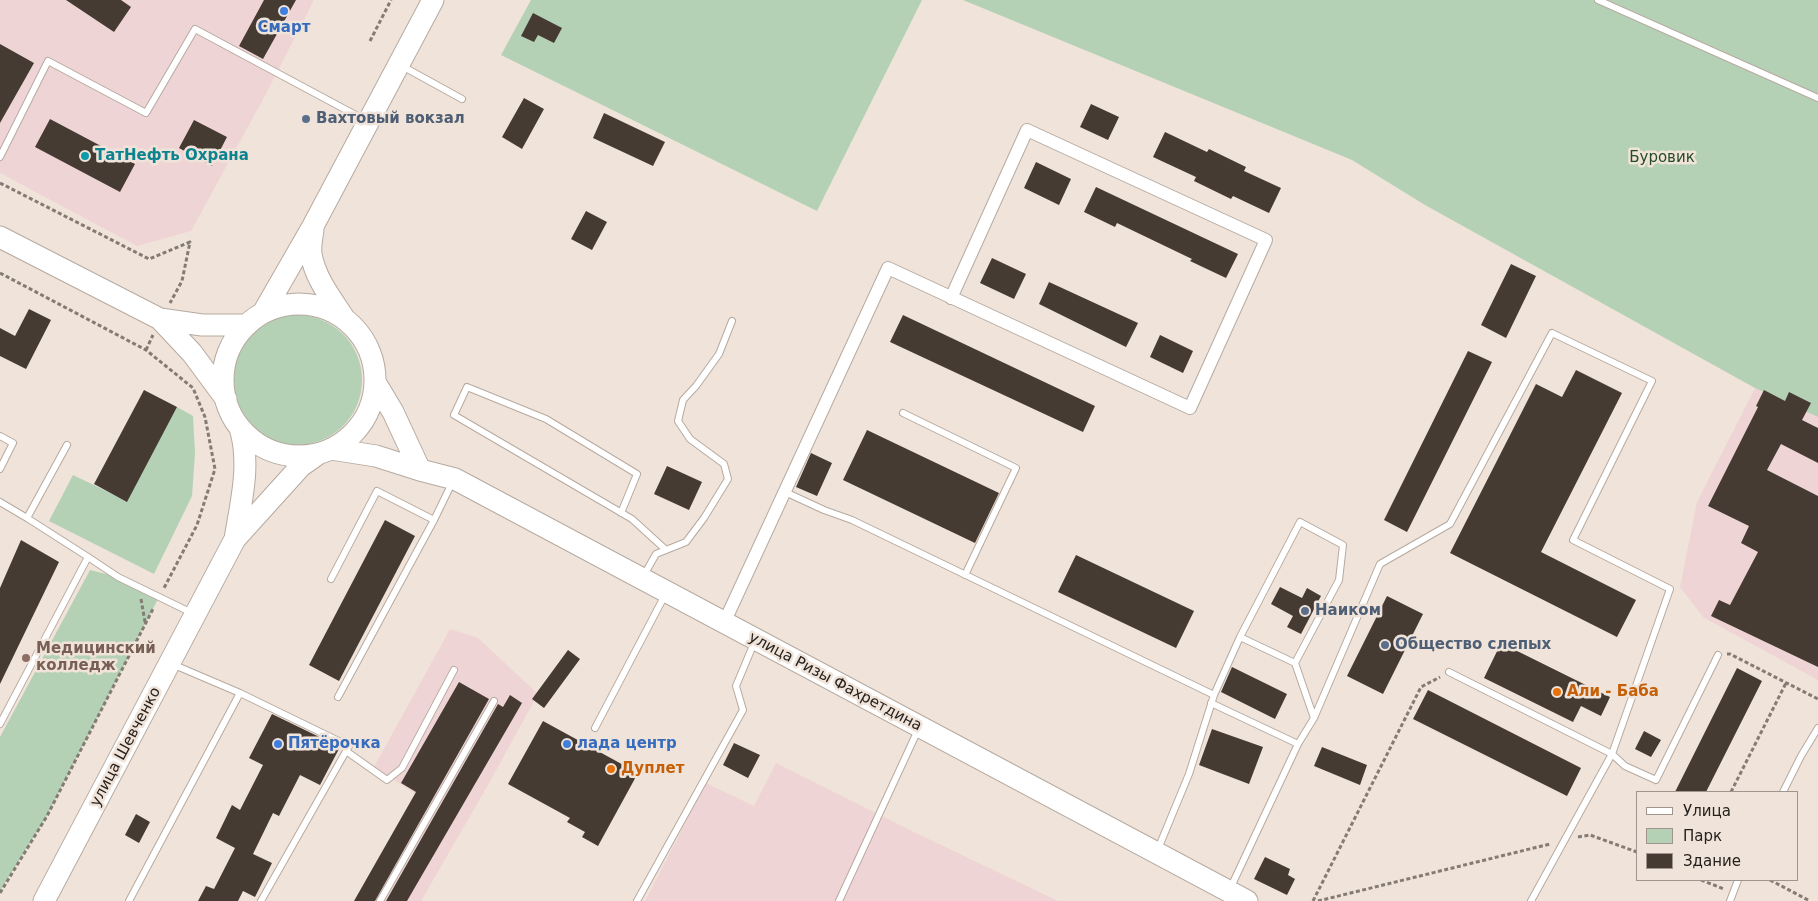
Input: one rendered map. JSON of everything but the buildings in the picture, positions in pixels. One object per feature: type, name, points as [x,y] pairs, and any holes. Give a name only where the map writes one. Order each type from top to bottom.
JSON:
[{"type":"main road","points":[[324,452],[296,456],[275,452],[256,442],[240,428],[231,414],[226,399],[224,386],[226,359],[238,335],[255,319],[313,226],[431,0]]},
{"type":"main road","points":[[235,539],[301,466],[349,438],[363,422],[372,402],[375,382],[373,364],[368,347],[326,292],[316,272],[311,252],[313,226]]},
{"type":"main road","points":[[0,238],[160,320],[192,353],[226,399]]},
{"type":"main road","points":[[160,320],[202,325],[255,319],[279,307],[297,304],[331,311],[346,320]]},
{"type":"main road","points":[[375,382],[393,412],[420,470]]},
{"type":"main road","points":[[235,539],[245,475],[244,443],[240,428]]},
{"type":"main road","name":"улица Ризы Фахретдина","points":[[324,452],[376,456],[455,479],[1238,896]]},
{"type":"main road","name":"улица Шевченко","points":[[44,901],[171,664],[235,539]]},
{"type":"street","points":[[724,622],[888,268],[950,298],[1190,408],[1266,240],[1027,130],[950,298]]},
{"type":"lane","points":[[1598,0],[1818,98]]},
{"type":"lane","points":[[0,157],[48,61],[146,113],[195,29],[368,122]]},
{"type":"lane","points":[[398,64],[462,99]]},
{"type":"lane","points":[[642,579],[656,554],[686,542],[704,518],[728,479],[724,464],[690,439],[678,421],[683,400],[696,386],[719,354],[732,321]]},
{"type":"lane","points":[[1238,896],[1298,744],[1314,718],[1380,564],[1450,524],[1552,333],[1652,381],[1572,540],[1670,589],[1612,754],[1531,901]]},
{"type":"lane","points":[[621,513],[638,474],[546,419],[467,387],[454,415],[621,513],[632,519],[666,550]]},
{"type":"lane","points":[[903,413],[1016,468],[964,574]]},
{"type":"lane","points":[[0,436],[13,443],[0,469]]},
{"type":"lane","points":[[27,518],[67,445]]},
{"type":"lane","points":[[338,697],[455,479]]},
{"type":"lane","points":[[331,579],[377,491],[434,520]]},
{"type":"lane","points":[[784,492],[852,520],[1214,695]]},
{"type":"lane","points":[[0,502],[118,577],[195,615]]},
{"type":"lane","points":[[1157,852],[1188,774],[1214,695],[1240,637],[1300,522],[1343,545],[1339,580],[1295,663]]},
{"type":"lane","points":[[0,724],[88,557]]},
{"type":"lane","points":[[595,728],[666,592]]},
{"type":"lane","points":[[1240,637],[1295,663],[1314,718]]},
{"type":"lane","points":[[637,901],[743,710],[736,686],[755,639]]},
{"type":"lane","points":[[1449,672],[1612,754],[1625,766],[1656,780],[1718,655]]},
{"type":"lane","points":[[171,664],[240,693],[349,746],[261,901]]},
{"type":"lane","points":[[346,751],[387,780],[402,768],[454,670]]},
{"type":"lane","points":[[128,901],[240,693]]},
{"type":"lane","points":[[380,901],[494,701]]},
{"type":"lane","points":[[1211,702],[1298,744]]},
{"type":"lane","points":[[839,901],[919,727]]},
{"type":"lane","points":[[1783,791],[1818,728]]},
{"type":"lane","points":[[1730,901],[1738,881]]},
{"type":"path","points":[[370,40],[392,0]]},
{"type":"path","points":[[0,183],[149,259],[190,242],[182,282],[160,320],[146,350]]},
{"type":"path","points":[[0,273],[146,350],[192,388],[205,417],[214,470],[197,525],[47,816],[0,892]]},
{"type":"path","points":[[1718,655],[1730,654],[1818,699]]},
{"type":"path","points":[[1312,901],[1420,686],[1449,672]]},
{"type":"path","points":[[1732,791],[1786,683]]},
{"type":"path","points":[[1318,901],[1590,835],[1636,852]]},
{"type":"path","points":[[1703,881],[1733,893]]},
{"type":"path","points":[[1772,881],[1810,901]]},
{"type":"shaded area","points":[[0,0],[314,0],[267,92],[191,231],[137,246],[0,173]]},
{"type":"shaded area","points":[[1755,388],[1818,417],[1818,680],[1703,617],[1680,587],[1697,502]]},
{"type":"shaded area","points":[[450,629],[478,638],[538,694],[421,901],[362,901],[420,797],[374,767]]},
{"type":"shaded area","points":[[776,763],[1058,901],[645,901],[706,783],[754,806]]},
{"type":"green space","points":[[531,0],[922,0],[817,211],[501,55]]},
{"type":"green space","name":"Буровик","points":[[963,0],[1818,0],[1818,417],[1755,388],[1425,205],[1352,160]]},
{"type":"green space","points":[[297,315],[310,316],[322,320],[343,334],[357,355],[361,367],[361,393],[357,405],[343,426],[322,440],[310,444],[297,445],[284,444],[272,440],[251,426],[237,405],[233,393],[232,380],[233,367],[237,355],[251,334],[272,320],[284,316]]},
{"type":"green space","points":[[177,407],[193,416],[195,453],[192,496],[154,574],[49,521],[73,475],[127,501]]},
{"type":"green space","points":[[90,570],[118,577],[159,597],[47,816],[0,891],[0,737]]},
{"type":"place","name":"Смарт","points":[[284,11]]},
{"type":"place","name":"Вахтовый вокзал","points":[[306,119]]},
{"type":"place","name":"ТатНефть Охрана","points":[[85,156]]},
{"type":"place","name":"Наиком","points":[[1305,611]]},
{"type":"place","name":"Общество слепых","points":[[1385,645]]},
{"type":"place","name":"Медицинский колледж","points":[[26,658]]},
{"type":"place","name":"Али - Баба","points":[[1557,692]]},
{"type":"place","name":"Пятёрочка","points":[[278,744]]},
{"type":"place","name":"лада центр","points":[[567,744]]},
{"type":"place","name":"Дуплет","points":[[611,769]]}]
